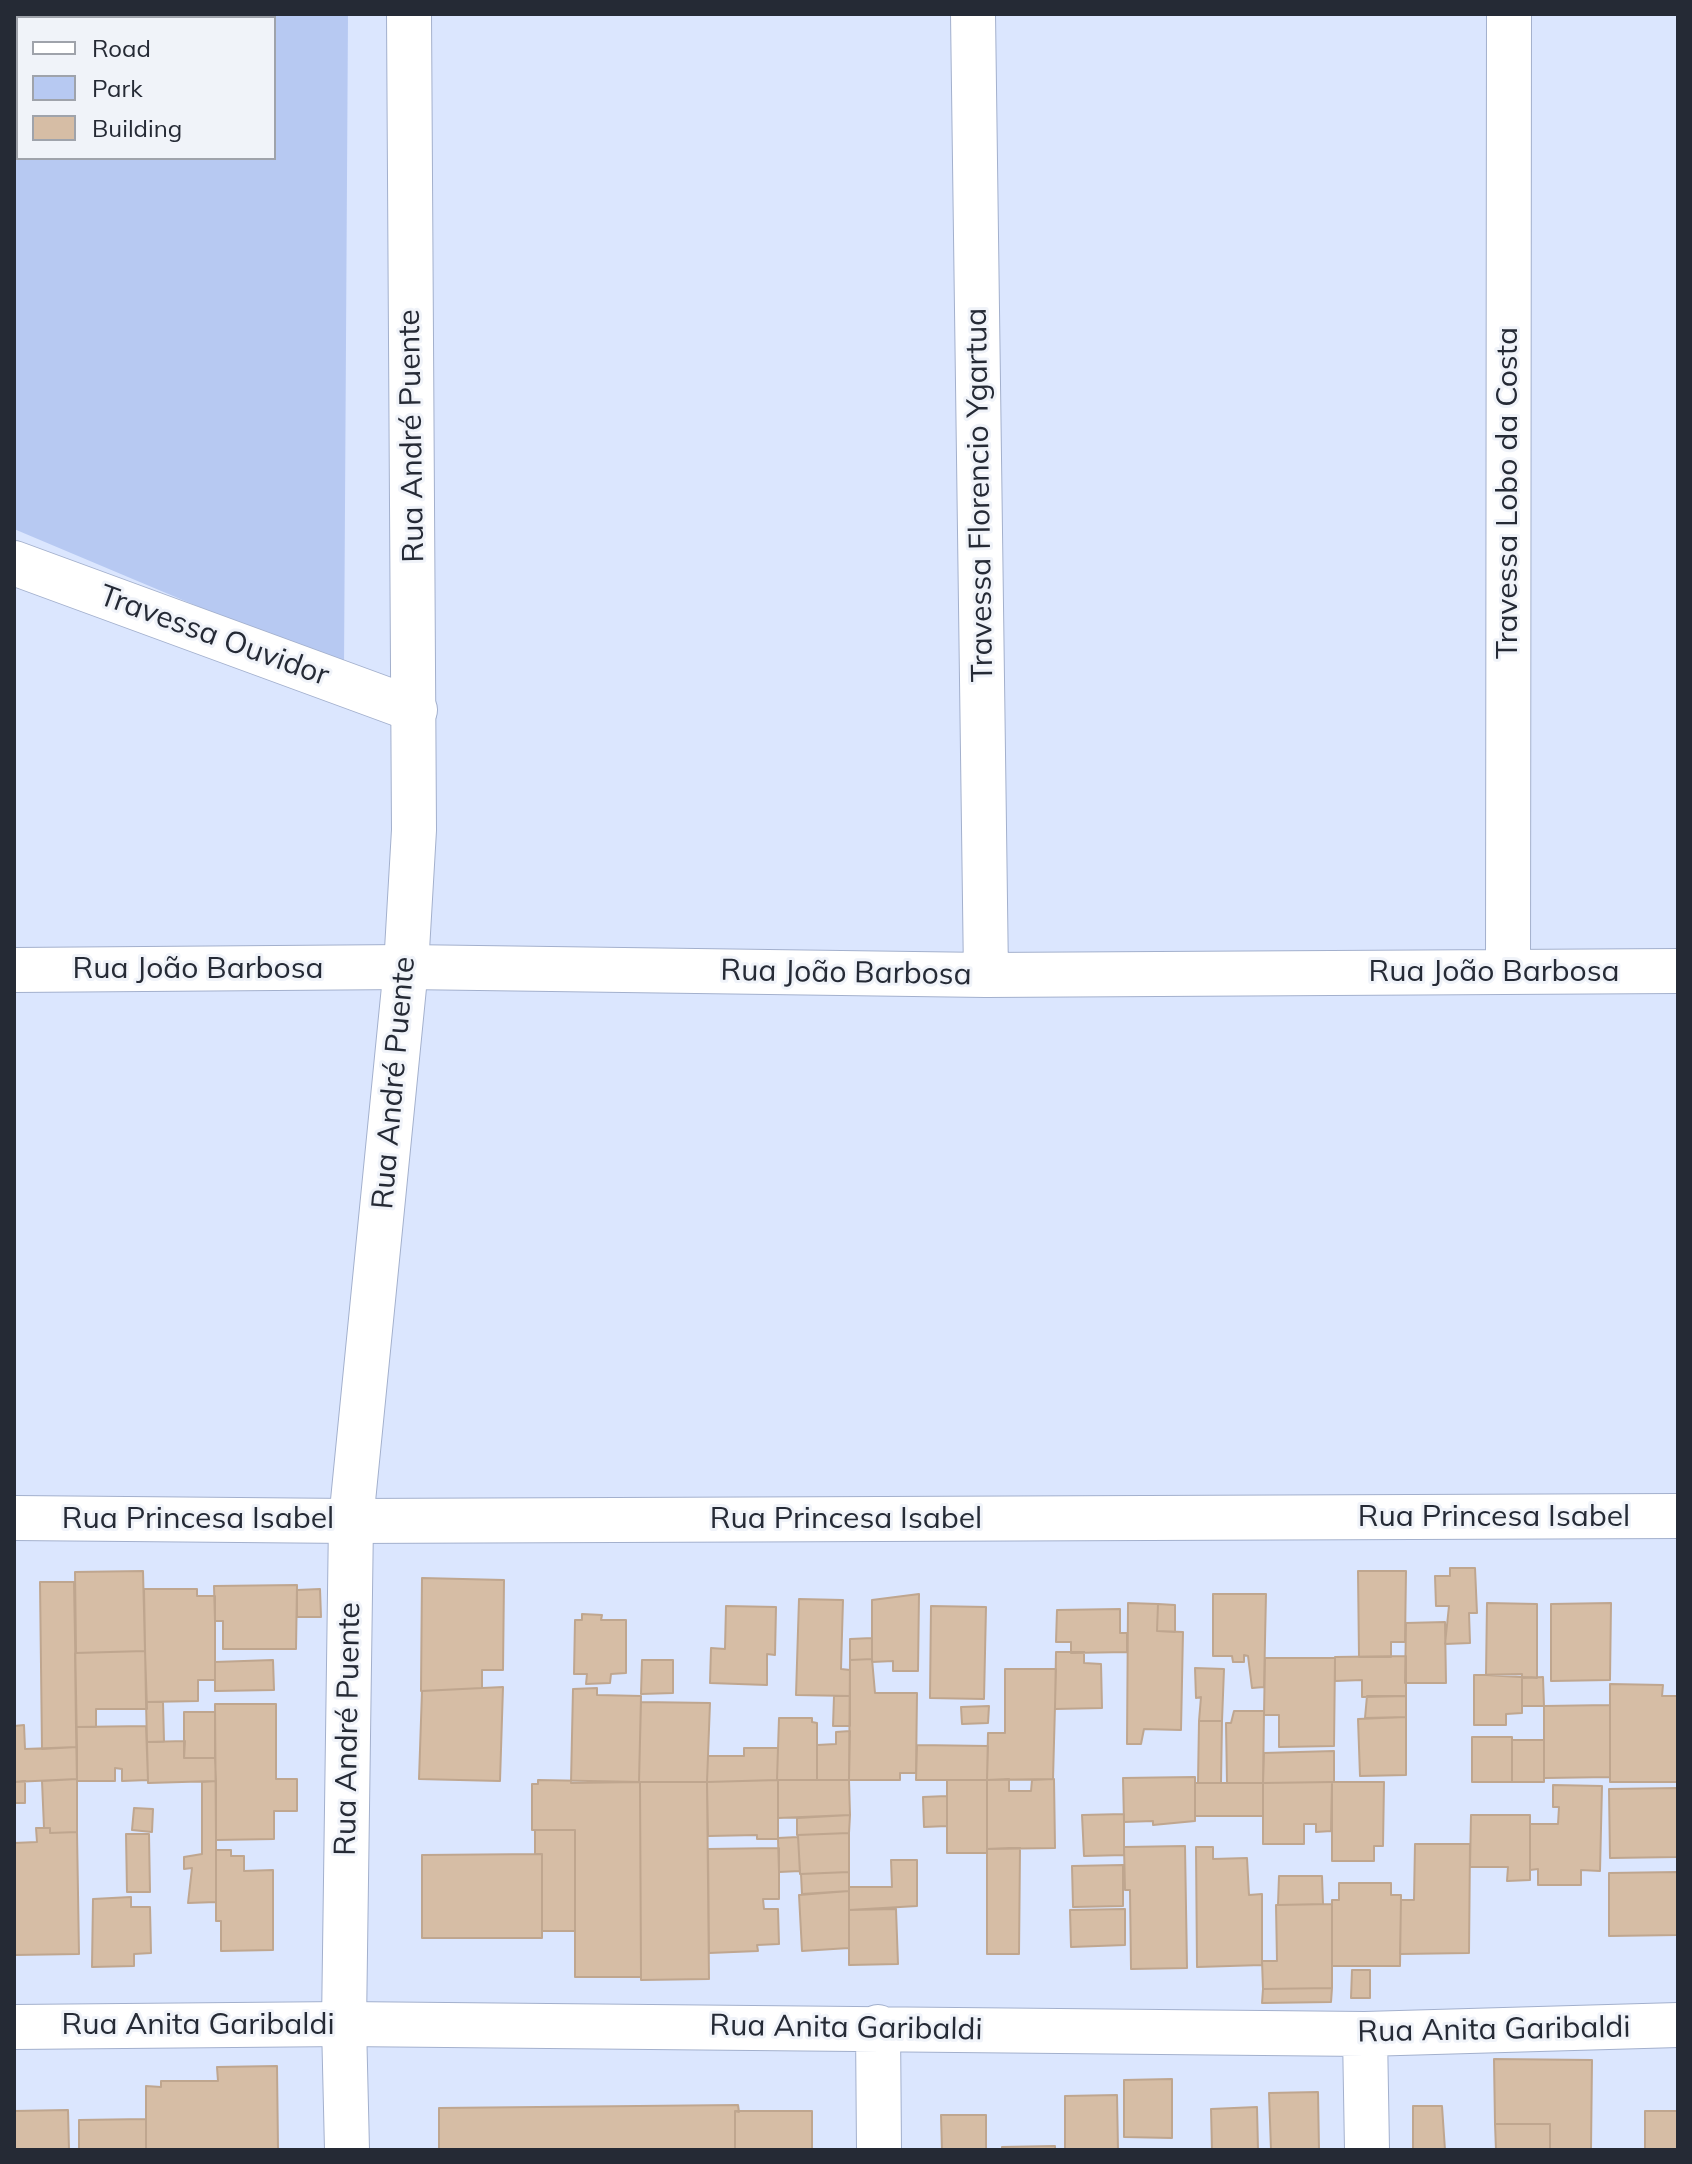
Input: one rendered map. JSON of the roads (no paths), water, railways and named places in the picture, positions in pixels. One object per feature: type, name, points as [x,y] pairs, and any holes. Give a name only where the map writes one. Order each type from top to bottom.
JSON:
[{"type":"street","name":"Rua André Puente","points":[[347,2150],[344,2024],[351,1521],[406,967],[415,710],[409,14]]},
{"type":"street","name":"Travessa Florencio Ygartua","points":[[973,14],[986,975]]},
{"type":"street","name":"Travessa Lobo da Costa","points":[[1508,971],[1509,14]]},
{"type":"street","name":"Travessa Ouvidor","points":[[14,563],[415,710]]},
{"type":"street","name":"Rua João Barbosa","points":[[14,970],[406,967],[986,975],[1678,971]]},
{"type":"street","name":"Rua Princesa Isabel","points":[[14,1518],[351,1521],[1678,1516]]},
{"type":"street","name":"Rua Anita Garibaldi","points":[[14,2027],[344,2024],[1365,2034],[1678,2025]]},
{"type":"street","points":[[878,2027],[879,2150]]},
{"type":"street","points":[[1365,2034],[1367,2150]]}]
